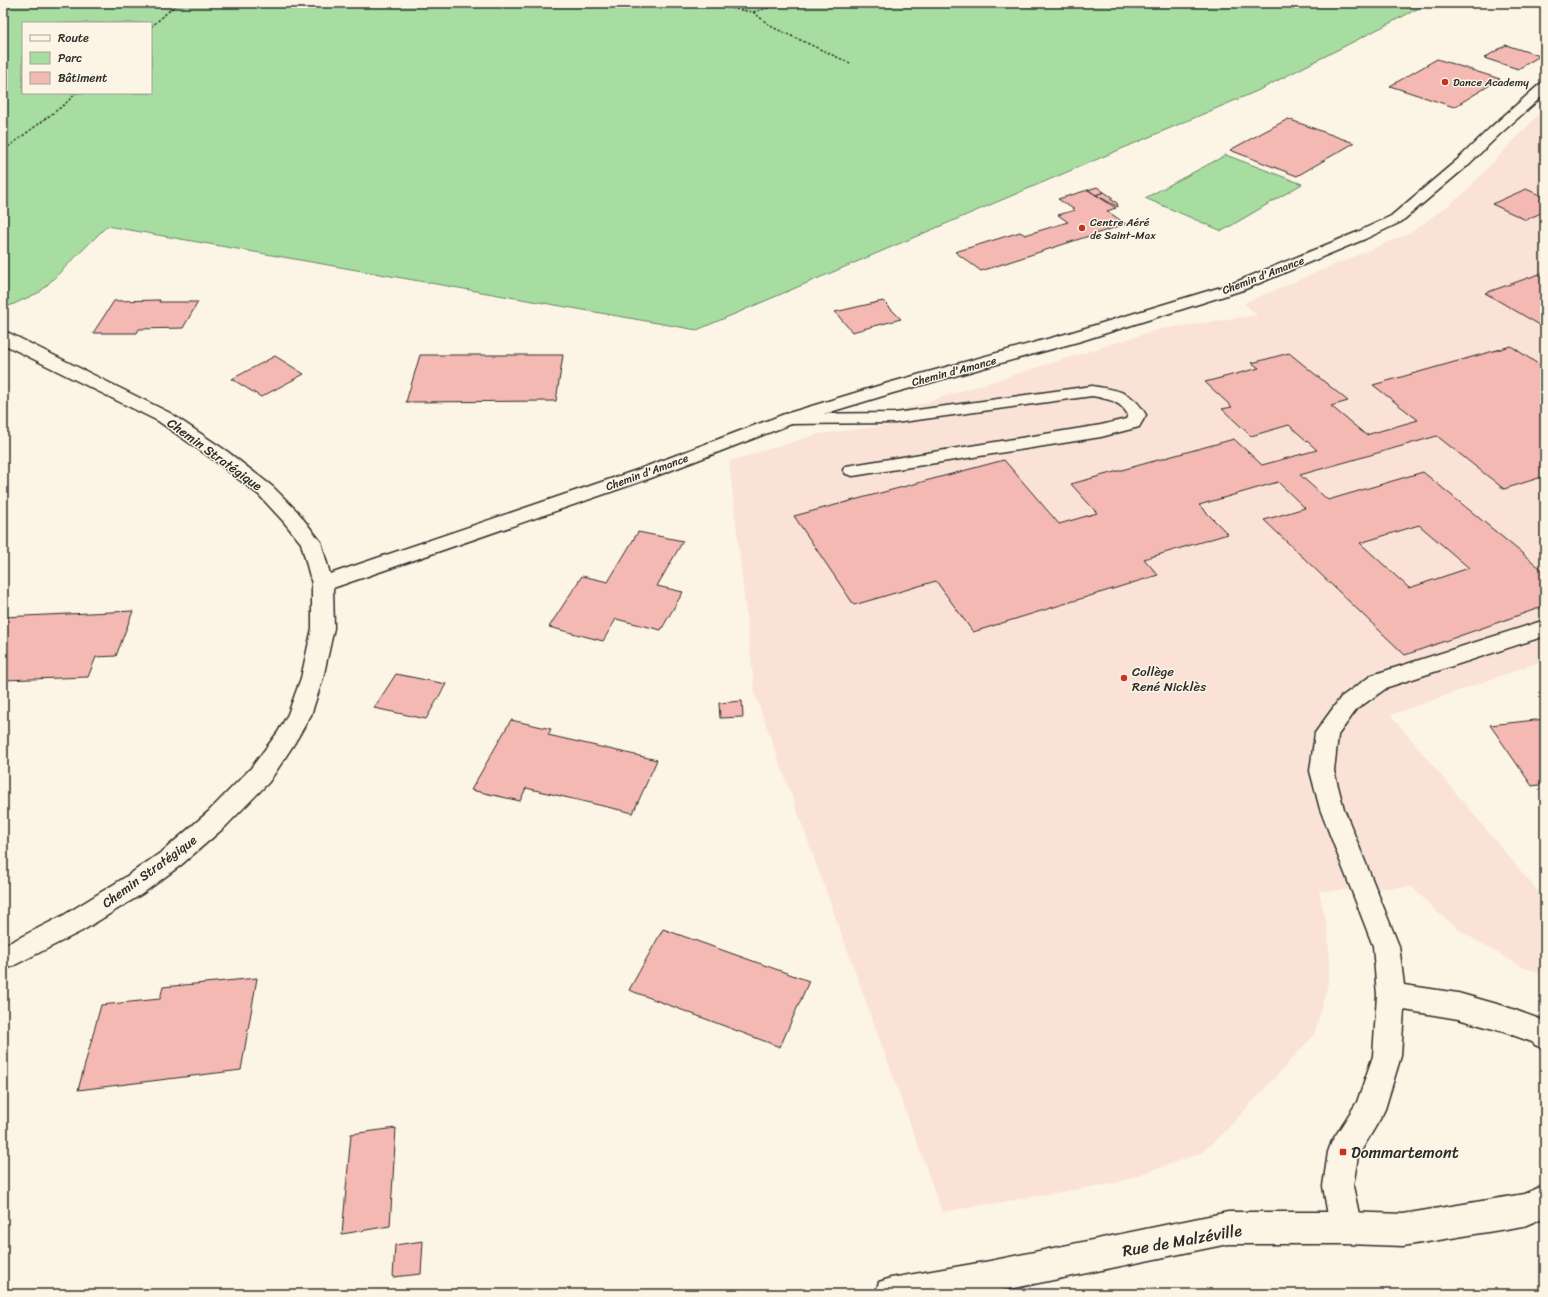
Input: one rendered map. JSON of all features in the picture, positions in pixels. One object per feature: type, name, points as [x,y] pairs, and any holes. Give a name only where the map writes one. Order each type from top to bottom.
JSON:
[{"type":"street","name":"Chemin d'Amance","points":[[322,584],[644,474],[788,419],[887,389],[1075,337],[1237,287],[1360,236],[1396,219],[1462,163],[1495,131],[1545,87]]},
{"type":"street","name":"Chemin Stratégique","points":[[3,337],[164,418],[227,460],[266,491],[311,542],[322,584],[323,628],[312,678],[299,715],[286,738],[260,776],[217,819],[172,858],[133,886],[73,923],[3,959]]},
{"type":"street","points":[[788,419],[895,418],[1092,391],[1119,396],[1132,404],[1137,415],[1133,423],[1101,431],[853,470]]},
{"type":"street","points":[[1346,1228],[1338,1186],[1343,1152],[1370,1109],[1387,1056],[1391,995],[1386,946],[1332,809],[1322,771],[1327,733],[1349,703],[1380,681],[1545,628]]},
{"type":"street","points":[[1391,995],[1458,1006],[1504,1019],[1545,1036]]},
{"type":"street","name":"Rue de Malzéville","points":[[891,1294],[990,1277],[1228,1228],[1346,1228],[1403,1230],[1524,1210],[1545,1201]]},
{"type":"path","points":[[152,26],[178,3]]},
{"type":"path","points":[[700,3],[753,12],[787,3]]},
{"type":"path","points":[[753,12],[772,27],[850,63]]},
{"type":"path","points":[[3,154],[8,147],[65,104],[75,94]]},
{"type":"shaded area","name":"Collège René Nicklès","points":[[1537,116],[1545,120],[1545,660],[1391,715],[1545,900],[1545,975],[1520,966],[1462,932],[1437,912],[1412,887],[1319,891],[1327,925],[1330,960],[1328,984],[1314,1035],[1223,1134],[1201,1153],[1116,1183],[942,1212],[755,695],[729,461],[819,434],[906,423],[901,410],[1160,329],[1257,315],[1244,303],[1412,232],[1462,195]]},
{"type":"green space","points":[[3,3],[1429,3],[1257,91],[697,330],[107,226],[40,292],[5,308],[3,306]]},
{"type":"green space","points":[[1226,155],[1302,184],[1222,231],[1145,198]]},
{"type":"building","points":[[1506,45],[1540,56],[1518,69],[1484,58]]},
{"type":"building","name":"Dance Academy","points":[[1437,59],[1500,79],[1454,107],[1390,86]]},
{"type":"building","points":[[1288,119],[1354,143],[1297,176],[1230,150]]},
{"type":"building","points":[[1097,187],[1104,192],[1096,195],[1088,190]]},
{"type":"building","points":[[1526,189],[1542,196],[1545,194],[1545,211],[1526,220],[1492,204]]},
{"type":"building","name":"Centre Aéré de Saint-Max","points":[[1088,190],[1116,208],[1107,211],[1126,224],[981,271],[955,252],[1020,232],[1025,235],[1068,222],[1058,215],[1075,210],[1058,199]]},
{"type":"building","points":[[1104,192],[1113,198],[1110,199],[1117,203],[1118,207],[1096,195]]},
{"type":"building","points":[[1545,272],[1545,328],[1485,293]]},
{"type":"building","points":[[160,300],[159,302],[198,302],[183,328],[139,329],[137,333],[93,333],[114,301]]},
{"type":"building","points":[[883,301],[901,319],[852,332],[835,312]]},
{"type":"building","points":[[1511,346],[1545,368],[1545,476],[1504,489],[1437,436],[1300,475],[1328,500],[1423,472],[1545,572],[1545,606],[1405,655],[1264,520],[1305,508],[1278,482],[1199,505],[1228,534],[1144,559],[1158,575],[973,632],[936,581],[854,605],[794,516],[1004,460],[1059,524],[1097,513],[1071,484],[1234,439],[1262,465],[1317,450],[1289,425],[1251,436],[1222,409],[1232,407],[1205,382],[1259,368],[1252,363],[1289,353],[1348,401],[1331,406],[1366,435],[1418,420],[1373,385]],"holes":[[[1419,525],[1469,568],[1409,588],[1360,543]]]},
{"type":"building","points":[[420,355],[563,355],[556,401],[406,402]]},
{"type":"building","points":[[275,356],[304,374],[261,397],[232,379]]},
{"type":"building","points":[[638,532],[683,541],[657,586],[683,592],[661,630],[616,619],[603,641],[549,627],[582,576],[608,582]]},
{"type":"building","points":[[133,611],[116,656],[96,657],[88,677],[3,680],[3,617]]},
{"type":"building","points":[[396,674],[446,684],[426,719],[374,708]]},
{"type":"building","points":[[742,701],[743,717],[720,718],[719,703]]},
{"type":"building","points":[[1545,719],[1545,784],[1532,786],[1490,725]]},
{"type":"building","points":[[511,720],[551,729],[548,735],[657,760],[633,813],[526,788],[520,801],[471,790]]},
{"type":"building","points":[[663,929],[809,981],[780,1047],[629,990]]},
{"type":"building","points":[[257,978],[241,1070],[78,1090],[101,1005],[160,999],[163,987]]},
{"type":"building","points":[[396,1128],[390,1226],[342,1234],[351,1134]]},
{"type":"building","points":[[423,1241],[421,1274],[393,1277],[395,1245]]},
{"type":"place","name":"Dance Academy","points":[[1445,82]]},
{"type":"place","name":"Centre Aéré de Saint-Max","points":[[1082,228]]},
{"type":"place","name":"Collège René Nicklès","points":[[1124,678]]},
{"type":"place","name":"Dommartemont","points":[[1343,1152]]}]
